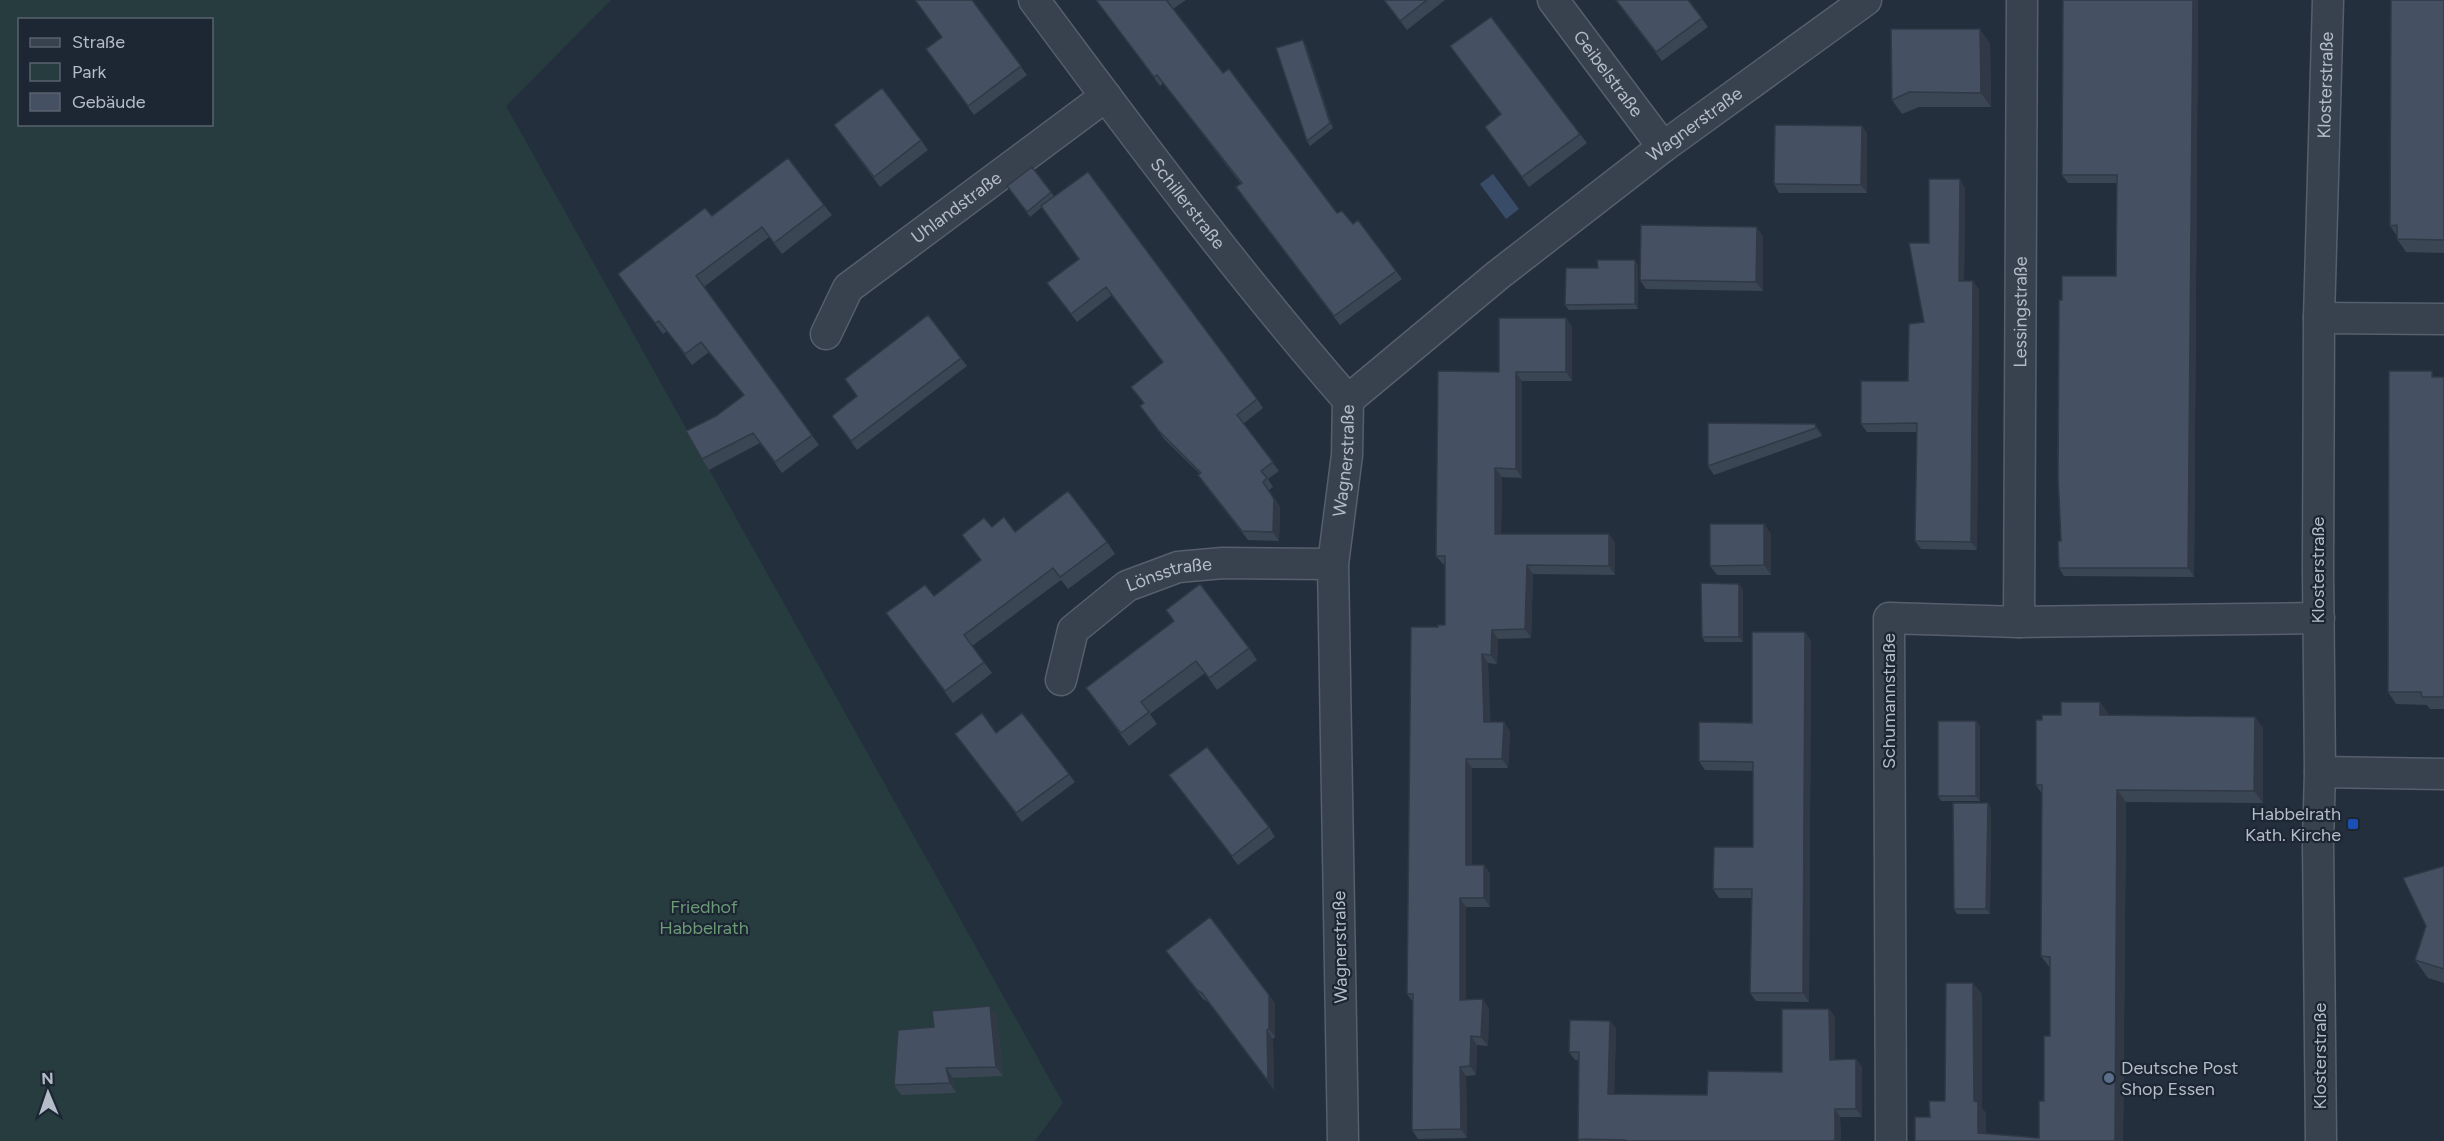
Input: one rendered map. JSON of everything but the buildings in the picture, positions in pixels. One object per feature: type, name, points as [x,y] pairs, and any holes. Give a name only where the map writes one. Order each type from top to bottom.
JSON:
[{"type":"street","name":"Schillerstraße","points":[[1034,0],[1300,346],[1348,400]]},
{"type":"street","name":"Geibelstraße","points":[[1553,0],[1663,147]]},
{"type":"street","name":"Wagnerstraße","points":[[1343,1141],[1333,564],[1347,455],[1348,400],[1498,275],[1663,147],[1866,0]]},
{"type":"street","name":"Lessingstraße","points":[[2019,622],[2022,0]]},
{"type":"street","name":"Klosterstraße","points":[[2321,1141],[2318,842],[2320,772],[2319,318],[2328,0]]},
{"type":"street","name":"Uhlandstraße","points":[[826,334],[848,288],[1106,96]]},
{"type":"street","points":[[2319,318],[2444,319]]},
{"type":"street","name":"Lönsstraße","points":[[1061,680],[1073,630],[1127,586],[1178,567],[1223,563],[1333,564]]},
{"type":"street","name":"Schumannstraße","points":[[1891,1141],[1889,618],[2019,622],[2319,618]]},
{"type":"street","points":[[2320,772],[2444,774]]},
{"type":"green space","name":"Friedhof Habbelrath","points":[[0,0],[611,0],[506,106],[1063,1103],[1035,1141],[0,1141]]},
{"type":"water","points":[[1493,174],[1519,209],[1506,219],[1480,184]]},
{"type":"place","name":"Habbelrath Kath. Kirche","points":[[2353,824]]},
{"type":"place","name":"Deutsche Post Shop Essen","points":[[2109,1078]]}]
